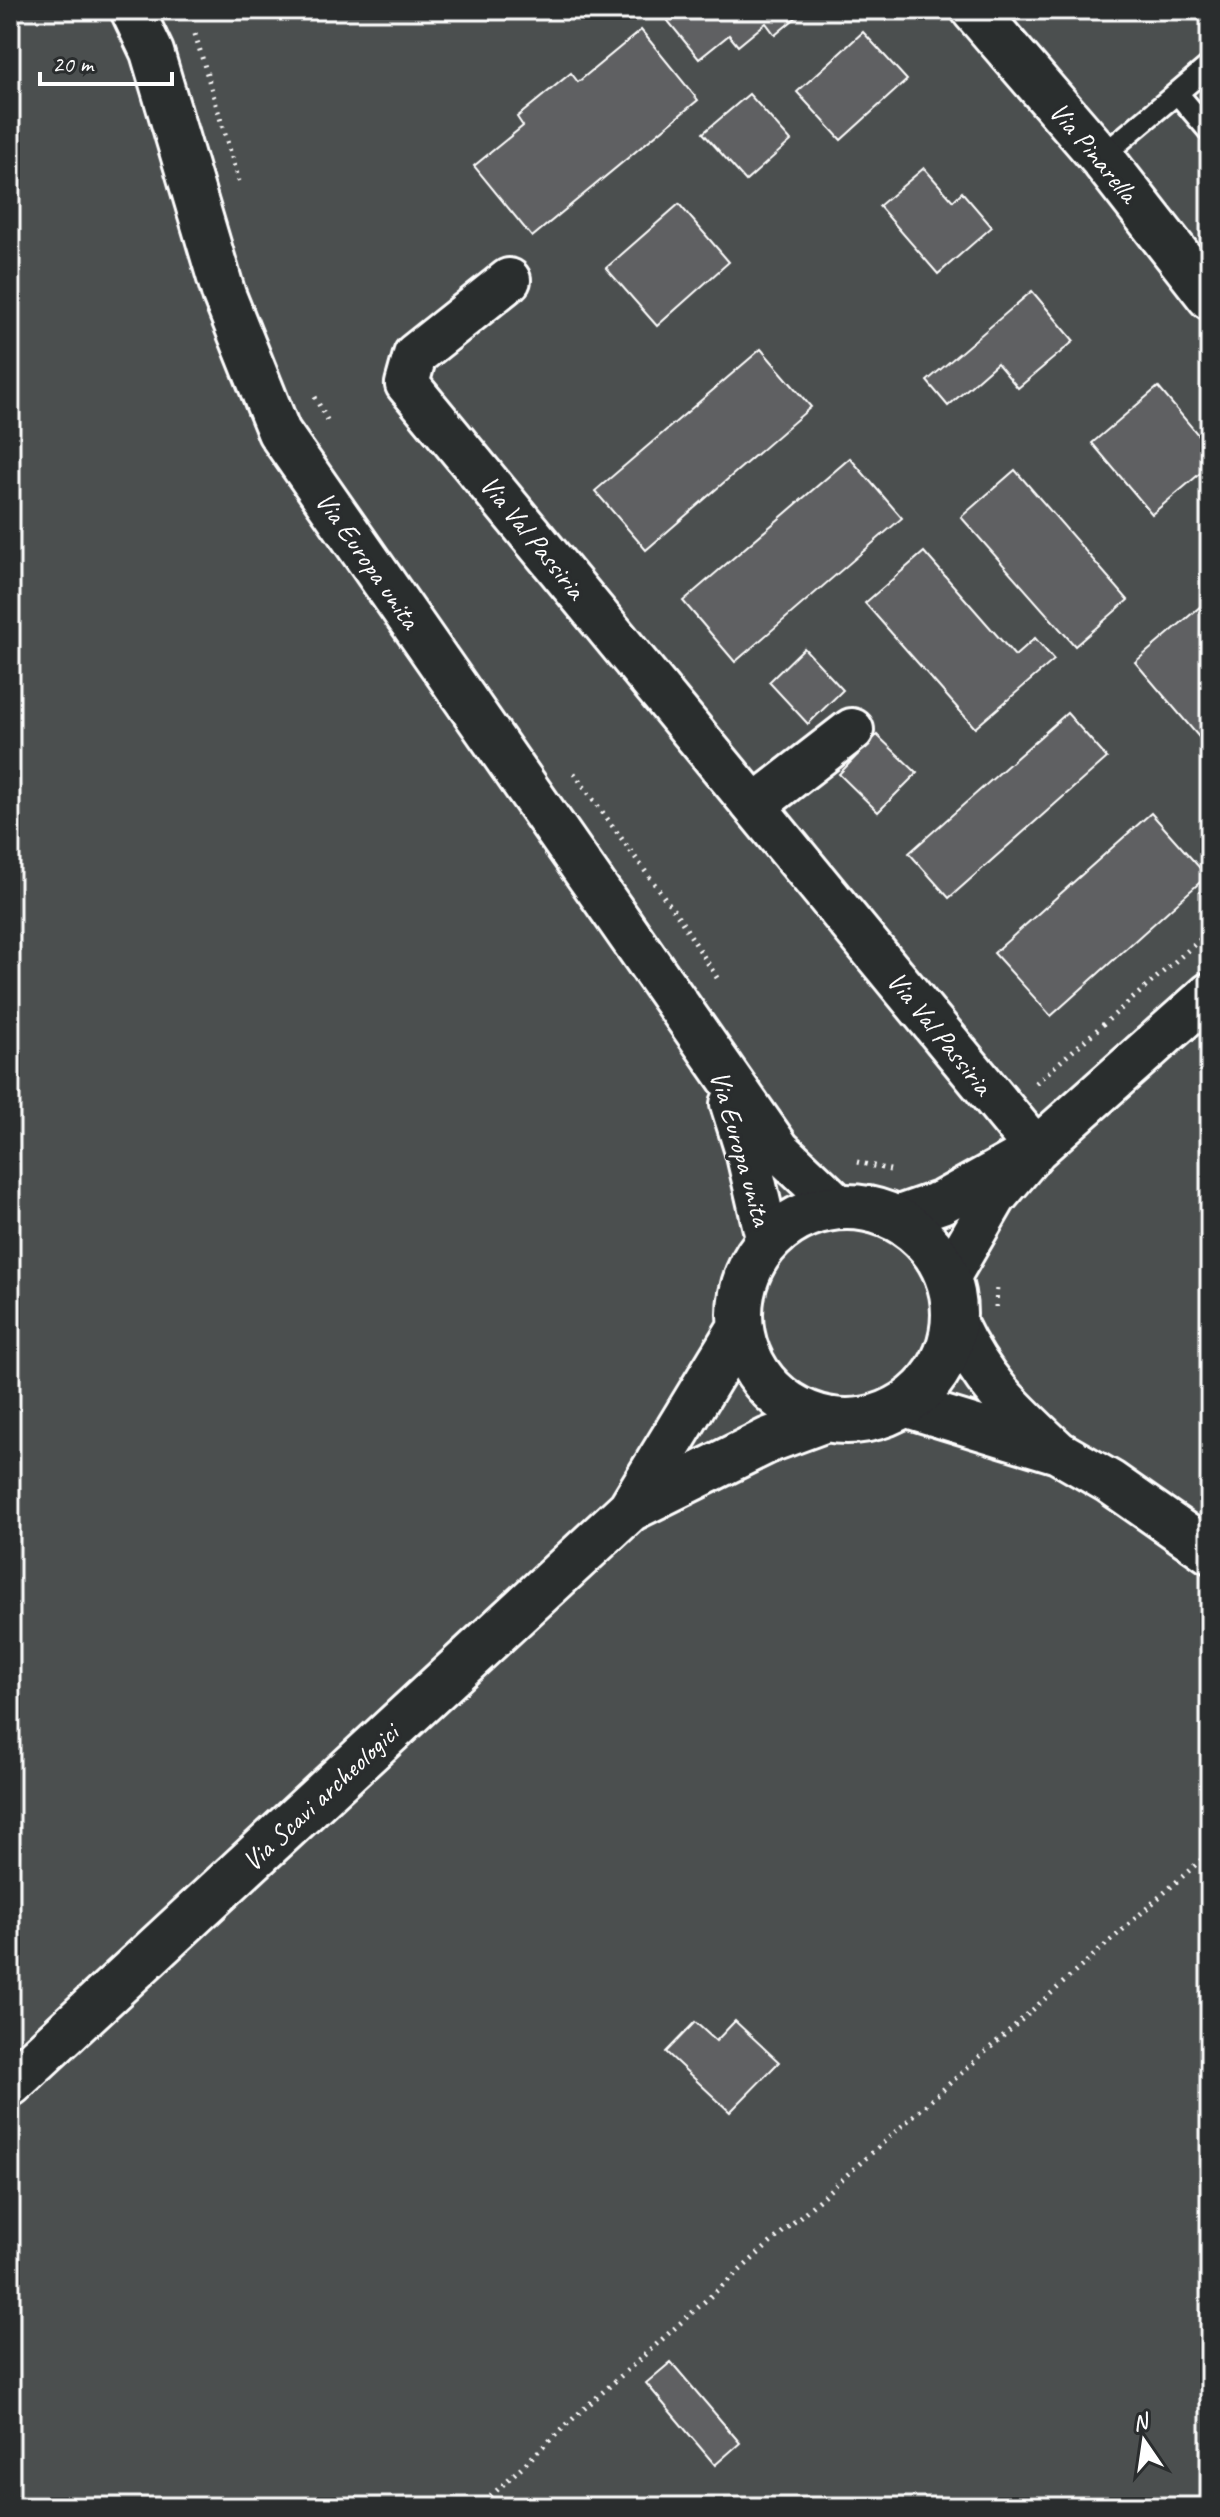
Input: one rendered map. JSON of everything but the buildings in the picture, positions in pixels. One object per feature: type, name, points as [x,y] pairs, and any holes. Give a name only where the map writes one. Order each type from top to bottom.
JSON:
[{"type":"street","name":"Via Europa unita","points":[[132,10],[152,52],[224,295],[279,432],[779,1150],[839,1207]]},
{"type":"street","name":"Via Pinarella","points":[[974,10],[1101,157],[1210,297]]},
{"type":"street","name":"Via Val Passiria","points":[[509,280],[415,355],[407,384],[1036,1149]]},
{"type":"street","points":[[754,806],[852,730]]},
{"type":"street","points":[[949,1276],[995,1197],[1036,1149],[1210,994]]},
{"type":"street","name":"Via Europa unita","points":[[715,1054],[748,1155],[768,1242]]},
{"type":"street","points":[[896,1218],[942,1202],[1036,1149]]},
{"type":"street","points":[[955,1324],[950,1349],[939,1371],[904,1405],[866,1419],[826,1419],[795,1408],[768,1388],[750,1360],[740,1328],[740,1297],[750,1268],[768,1242],[788,1224],[812,1212],[839,1207],[868,1208],[896,1218],[919,1233],[936,1253],[949,1276],[955,1324],[974,1365],[1009,1406],[1058,1452]]},
{"type":"street","name":"Via Scavi archeologici","points":[[10,2084],[630,1509],[740,1328]]},
{"type":"street","points":[[904,1405],[1058,1452],[1110,1482],[1210,1552]]},
{"type":"street","name":"Via Scavi archeologici","points":[[630,1509],[733,1457],[826,1419]]},
{"type":"lane","points":[[1101,157],[1210,65]]},
{"type":"lane","points":[[1177,93],[1210,132]]},
{"type":"path","points":[[193,31],[228,137],[242,193]]},
{"type":"path","points":[[310,387],[336,433]]},
{"type":"path","points":[[568,764],[680,919],[721,985]]},
{"type":"path","points":[[1006,1113],[1022,1095],[1210,931]]},
{"type":"path","points":[[848,1159],[873,1169],[899,1172]]},
{"type":"path","points":[[996,1313],[997,1282]]},
{"type":"path","points":[[479,2507],[589,2404],[1210,1852]]},
{"type":"shaded area","points":[[10,10],[1210,10],[1210,2507],[10,2507]]}]
